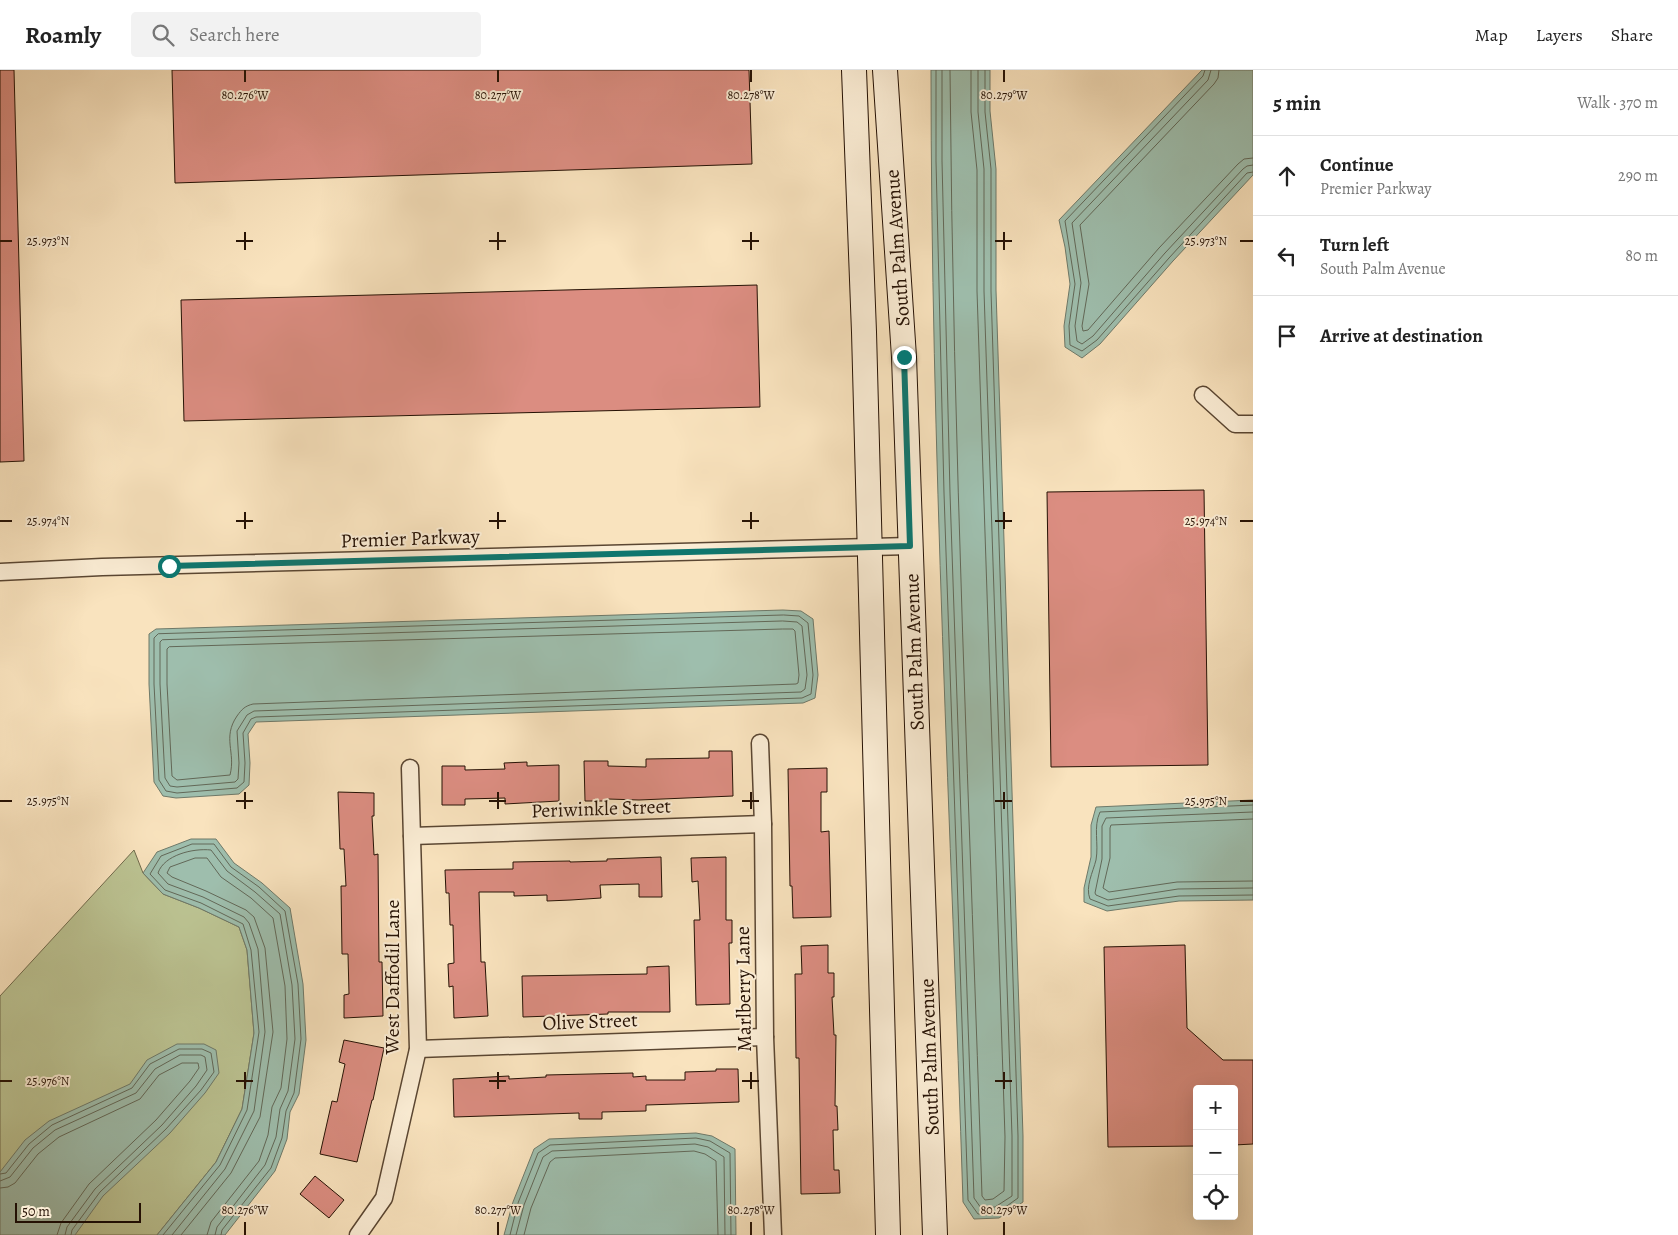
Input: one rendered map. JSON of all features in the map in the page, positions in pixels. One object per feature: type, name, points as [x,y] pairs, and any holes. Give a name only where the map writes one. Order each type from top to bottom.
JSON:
[{"type":"main road","name":"South Palm Avenue","points":[[854,70],[870,546],[888,1235]]},
{"type":"main road","name":"South Palm Avenue","points":[[885,70],[904,357],[936,1235]]},
{"type":"street","points":[[1204,395],[1235,424],[1253,424]]},
{"type":"street","name":"Premier Parkway","points":[[0,572],[102,567],[910,546]]},
{"type":"street","name":"Marlberry Lane","points":[[760,743],[763,824],[765,1037],[773,1235]]},
{"type":"street","name":"West Daffodil Lane","points":[[358,1235],[384,1198],[418,1049],[410,768]]},
{"type":"street","name":"Periwinkle Street","points":[[412,836],[763,824]]},
{"type":"street","name":"Olive Street","points":[[418,1049],[765,1037]]},
{"type":"green space","points":[[134,850],[143,873],[163,894],[239,927],[247,950],[254,1033],[242,1109],[216,1162],[157,1235],[0,1235],[0,996]]},
{"type":"water","points":[[931,70],[990,70],[990,111],[996,169],[996,290],[1023,1136],[1023,1202],[999,1218],[974,1219],[963,1202],[938,495],[934,353]]},
{"type":"water","points":[[1202,70],[1253,70],[1253,175],[1173,261],[1100,344],[1082,358],[1065,347],[1064,326],[1070,284],[1059,220]]},
{"type":"water","points":[[783,610],[801,611],[813,619],[818,675],[815,698],[803,703],[256,722],[248,734],[249,785],[239,794],[176,798],[163,796],[154,782],[149,684],[149,634],[156,629]]},
{"type":"water","points":[[1253,800],[1253,900],[1179,901],[1107,911],[1084,902],[1084,888],[1091,857],[1091,825],[1096,807]]},
{"type":"water","points":[[191,839],[216,839],[234,863],[262,883],[290,908],[303,984],[306,1040],[299,1094],[290,1112],[287,1139],[275,1171],[225,1235],[157,1235],[216,1162],[242,1109],[254,1033],[247,950],[239,927],[163,894],[143,873],[157,852]]},
{"type":"water","points":[[177,1044],[204,1044],[216,1050],[219,1073],[205,1093],[170,1133],[103,1196],[75,1235],[0,1235],[0,1172],[25,1140],[49,1121],[130,1084],[147,1060]]},
{"type":"water","points":[[696,1133],[712,1136],[735,1149],[736,1235],[504,1235],[513,1202],[534,1149],[549,1139]]},
{"type":"building","points":[[0,70],[14,70],[24,461],[0,462]]},
{"type":"building","points":[[172,70],[749,70],[752,164],[175,183]]},
{"type":"building","points":[[757,285],[760,407],[184,421],[181,300]]},
{"type":"building","points":[[1204,490],[1208,765],[1051,767],[1047,492]]},
{"type":"building","points":[[709,751],[732,751],[733,796],[585,801],[584,761],[608,761],[608,766],[646,767],[646,759],[709,758]]},
{"type":"building","points":[[527,762],[527,766],[559,765],[559,801],[505,804],[505,798],[465,799],[465,805],[442,805],[442,766],[465,766],[465,770],[505,769],[504,763]]},
{"type":"building","points":[[827,768],[827,792],[821,792],[821,832],[829,831],[831,917],[793,918],[792,886],[790,886],[788,769]]},
{"type":"building","points":[[338,792],[374,793],[374,816],[372,816],[374,855],[378,854],[379,962],[382,962],[383,1016],[344,1018],[344,995],[349,994],[348,954],[342,954],[341,886],[346,886],[344,849],[340,849]]},
{"type":"building","points":[[661,857],[662,897],[639,897],[639,884],[600,885],[601,898],[571,900],[547,901],[547,895],[514,896],[514,892],[479,892],[481,962],[485,962],[488,1016],[454,1018],[453,986],[449,987],[448,964],[454,963],[453,925],[450,925],[449,893],[446,893],[445,870],[513,869],[513,862],[607,861],[607,859]]},
{"type":"building","points":[[726,857],[726,920],[732,920],[732,943],[729,943],[730,1004],[696,1005],[694,920],[700,920],[698,881],[692,882],[691,858]]},
{"type":"building","points":[[828,945],[828,973],[834,973],[834,997],[832,997],[834,1035],[836,1035],[835,1106],[837,1106],[838,1130],[833,1130],[834,1170],[839,1170],[840,1193],[801,1194],[799,1058],[796,1058],[795,974],[802,974],[801,946]]},
{"type":"building","points":[[1185,945],[1187,1028],[1223,1060],[1253,1060],[1253,1144],[1238,1145],[1238,1085],[1193,1085],[1193,1146],[1108,1147],[1104,947]]},
{"type":"building","points":[[669,966],[670,1012],[608,1012],[608,1014],[523,1017],[522,976],[647,974],[647,967]]},
{"type":"building","points":[[344,1040],[384,1048],[357,1162],[320,1154],[332,1101],[337,1102],[345,1064],[339,1062]]},
{"type":"building","points":[[716,1069],[738,1069],[739,1102],[646,1105],[646,1111],[602,1112],[602,1119],[579,1119],[579,1113],[454,1117],[453,1079],[509,1076],[509,1079],[546,1077],[546,1075],[633,1073],[633,1077],[646,1076],[646,1080],[685,1080],[685,1072],[716,1071]]},
{"type":"building","points":[[315,1176],[344,1200],[329,1218],[300,1194]]},
{"type":"route","points":[[169,566],[910,546],[904,357]]}]
